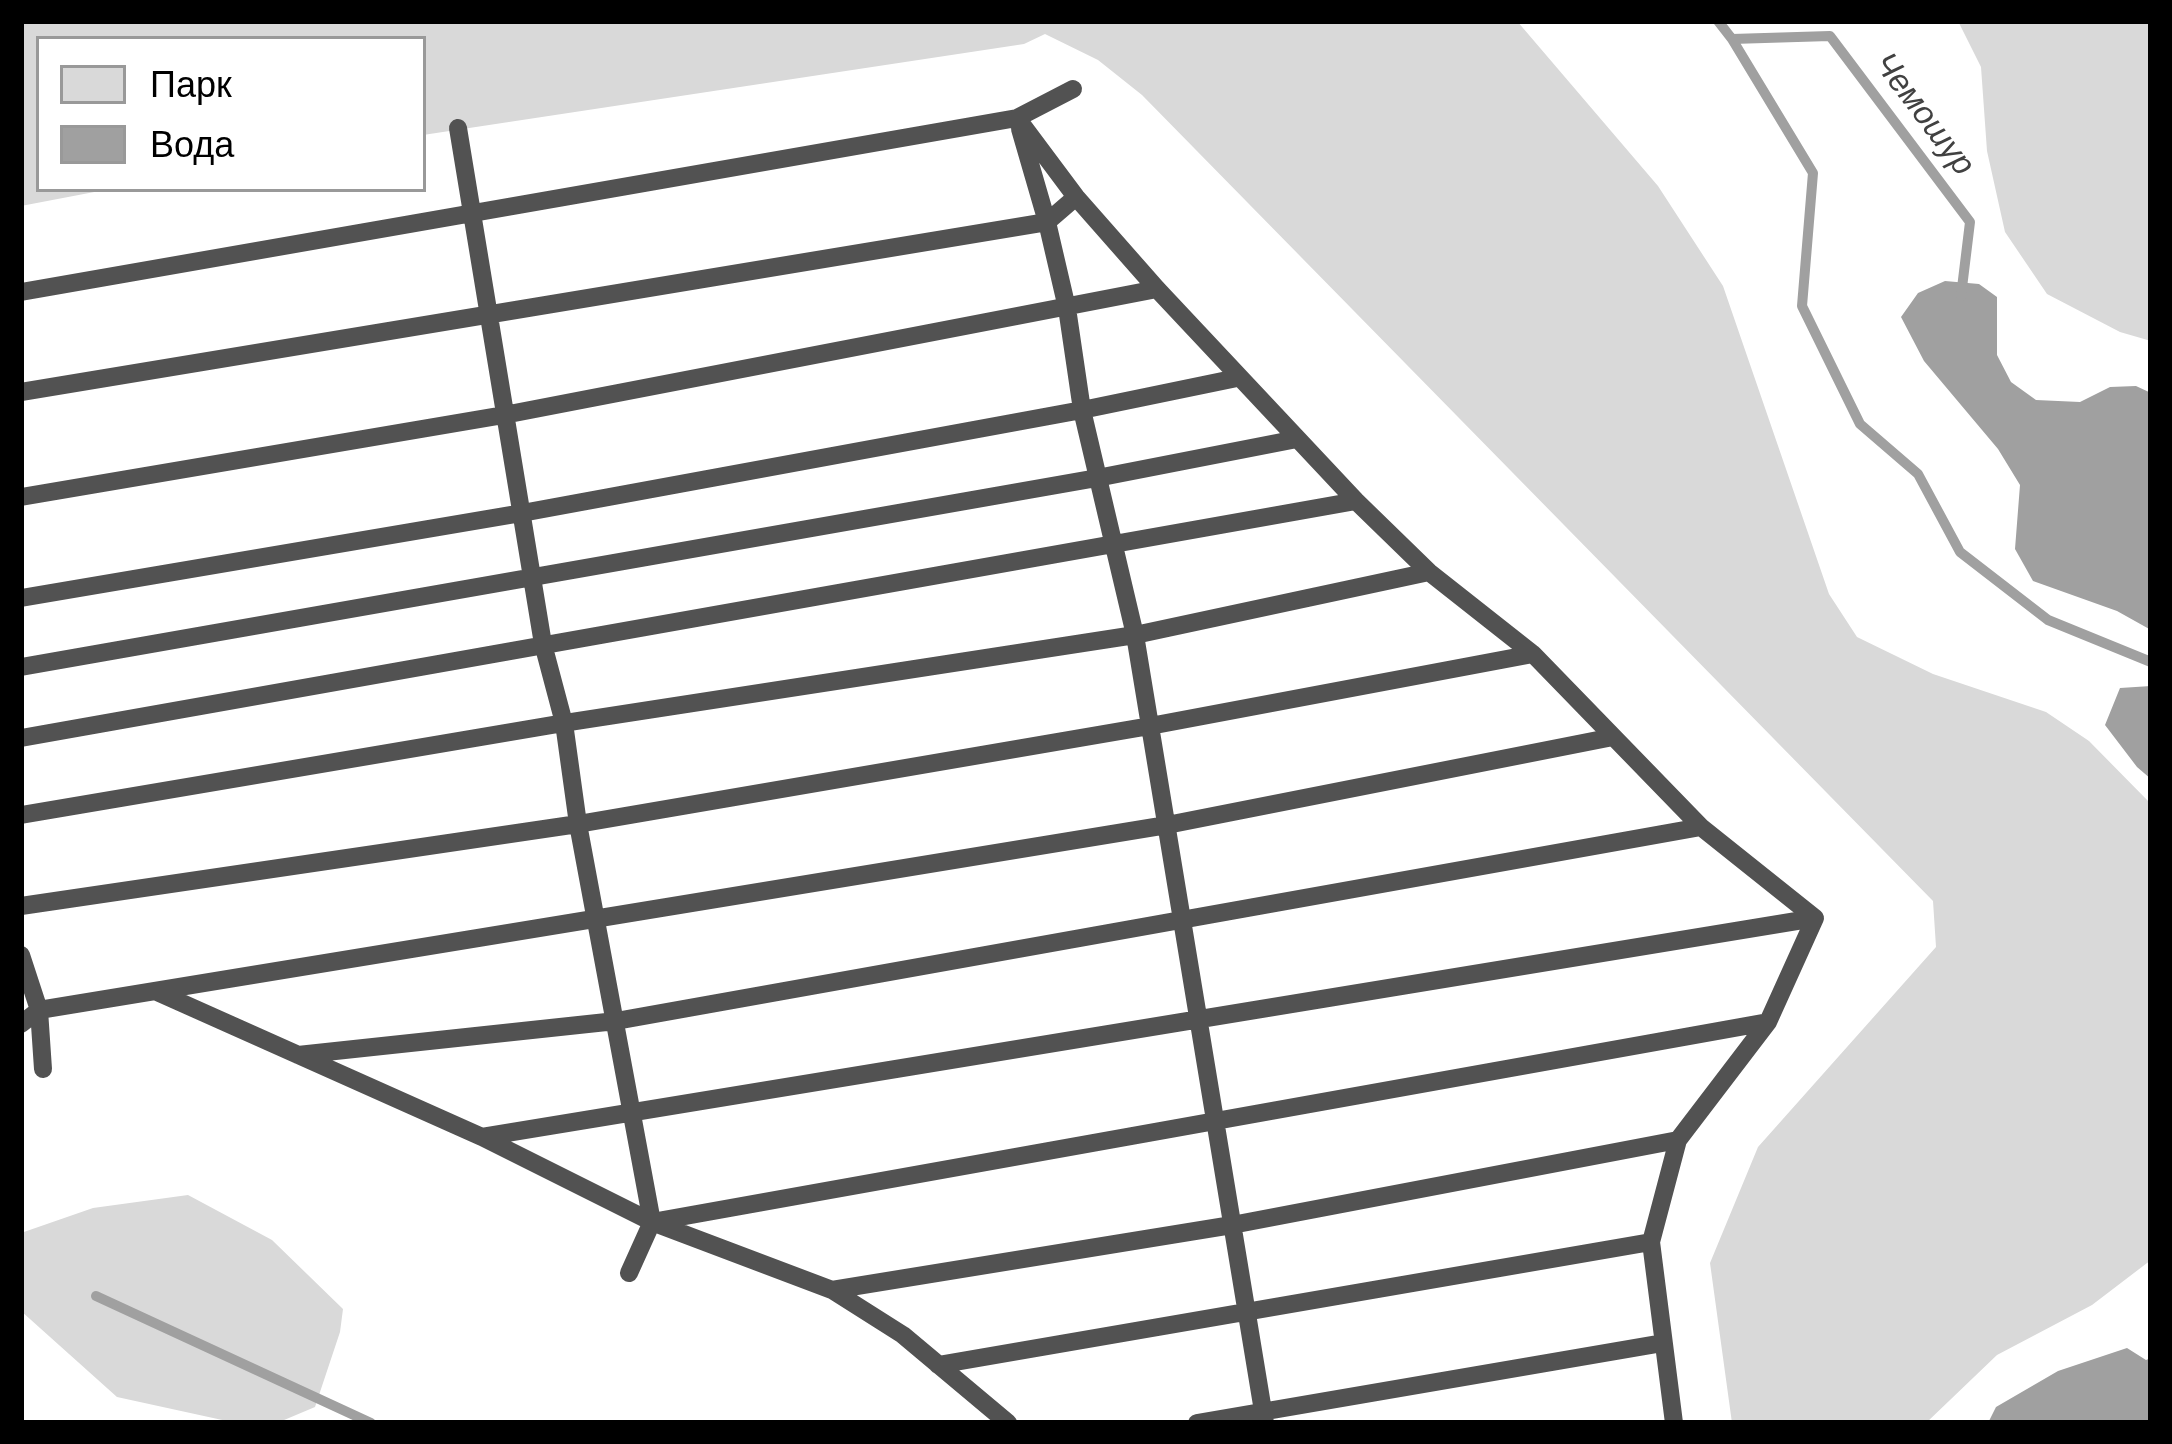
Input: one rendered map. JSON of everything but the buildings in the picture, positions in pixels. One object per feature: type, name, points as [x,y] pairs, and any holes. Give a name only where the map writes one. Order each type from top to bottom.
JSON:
[{"type":"lane","points":[[21,292],[1017,118],[1073,88]]},
{"type":"lane","points":[[1017,118],[1076,197],[1157,289],[1356,501],[1429,572],[1532,654],[1701,827],[1815,918]]},
{"type":"lane","points":[[1017,118],[1047,222],[1082,410],[1136,634],[1264,1417]]},
{"type":"lane","points":[[458,128],[543,644],[564,723],[578,824],[652,1222],[629,1273]]},
{"type":"lane","points":[[21,392],[1047,222],[1076,197]]},
{"type":"lane","points":[[21,497],[504,415],[1157,289]]},
{"type":"lane","points":[[21,598],[521,513],[1237,378]]},
{"type":"lane","points":[[21,667],[1297,440]]},
{"type":"lane","points":[[21,738],[1356,501]]},
{"type":"lane","points":[[21,815],[564,723],[1136,634],[1429,572]]},
{"type":"lane","points":[[21,906],[578,824],[1150,726],[1532,654]]},
{"type":"lane","points":[[21,1024],[39,1010],[1167,825],[1613,737]]},
{"type":"lane","points":[[298,1054],[616,1021],[1701,827]]},
{"type":"lane","points":[[482,1137],[1815,918]]},
{"type":"lane","points":[[1674,1423],[1651,1242],[1678,1140],[1768,1022],[1815,918]]},
{"type":"lane","points":[[22,964],[39,1010],[43,1070]]},
{"type":"lane","points":[[154,990],[482,1137],[652,1222],[832,1290],[903,1336],[1008,1423]]},
{"type":"lane","points":[[652,1222],[1768,1022]]},
{"type":"lane","points":[[832,1290],[1232,1225],[1678,1140]]},
{"type":"lane","points":[[938,1365],[1651,1242]]},
{"type":"lane","points":[[1197,1423],[1264,1417],[1664,1343]]},
{"type":"green space","points":[[21,21],[1517,21],[1658,186],[1723,286],[1829,594],[1857,637],[1933,674],[2046,712],[2089,741],[2151,804],[2151,1260],[2092,1305],[1997,1355],[1926,1423],[1732,1423],[1710,1263],[1758,1147],[1936,947],[1933,901],[1142,95],[1098,60],[1045,34],[1024,44],[426,135],[426,36],[36,36],[36,192],[94,192],[21,206]]},
{"type":"green space","points":[[1958,21],[2151,21],[2151,341],[2120,332],[2047,294],[2005,232],[1987,151],[1981,67]]},
{"type":"green space","points":[[188,1195],[272,1240],[343,1309],[315,1407],[277,1423],[236,1423],[117,1397],[21,1311],[21,1233],[93,1208]]},
{"type":"water","points":[[1945,281],[1979,284],[1997,297],[1997,355],[2011,382],[2036,400],[2080,402],[2110,387],[2136,386],[2151,393],[2151,630],[2117,611],[2033,581],[2015,549],[2020,485],[1998,449],[1924,361],[1901,317],[1918,293]]},
{"type":"water","points":[[2151,686],[2151,779],[2105,725],[2120,688]]},
{"type":"water","points":[[2127,1348],[2146,1360],[2151,1358],[2151,1423],[1988,1423],[1996,1407],[2058,1371]]},
{"type":"waterway","name":"Чемошур","points":[[1718,21],[1732,39],[1830,36],[1970,222],[1961,296]]},
{"type":"waterway","points":[[1732,39],[1813,173],[1802,306],[1860,424],[1918,474],[1960,552],[2048,620],[2151,662]]},
{"type":"waterway","points":[[96,1296],[371,1423]]}]
